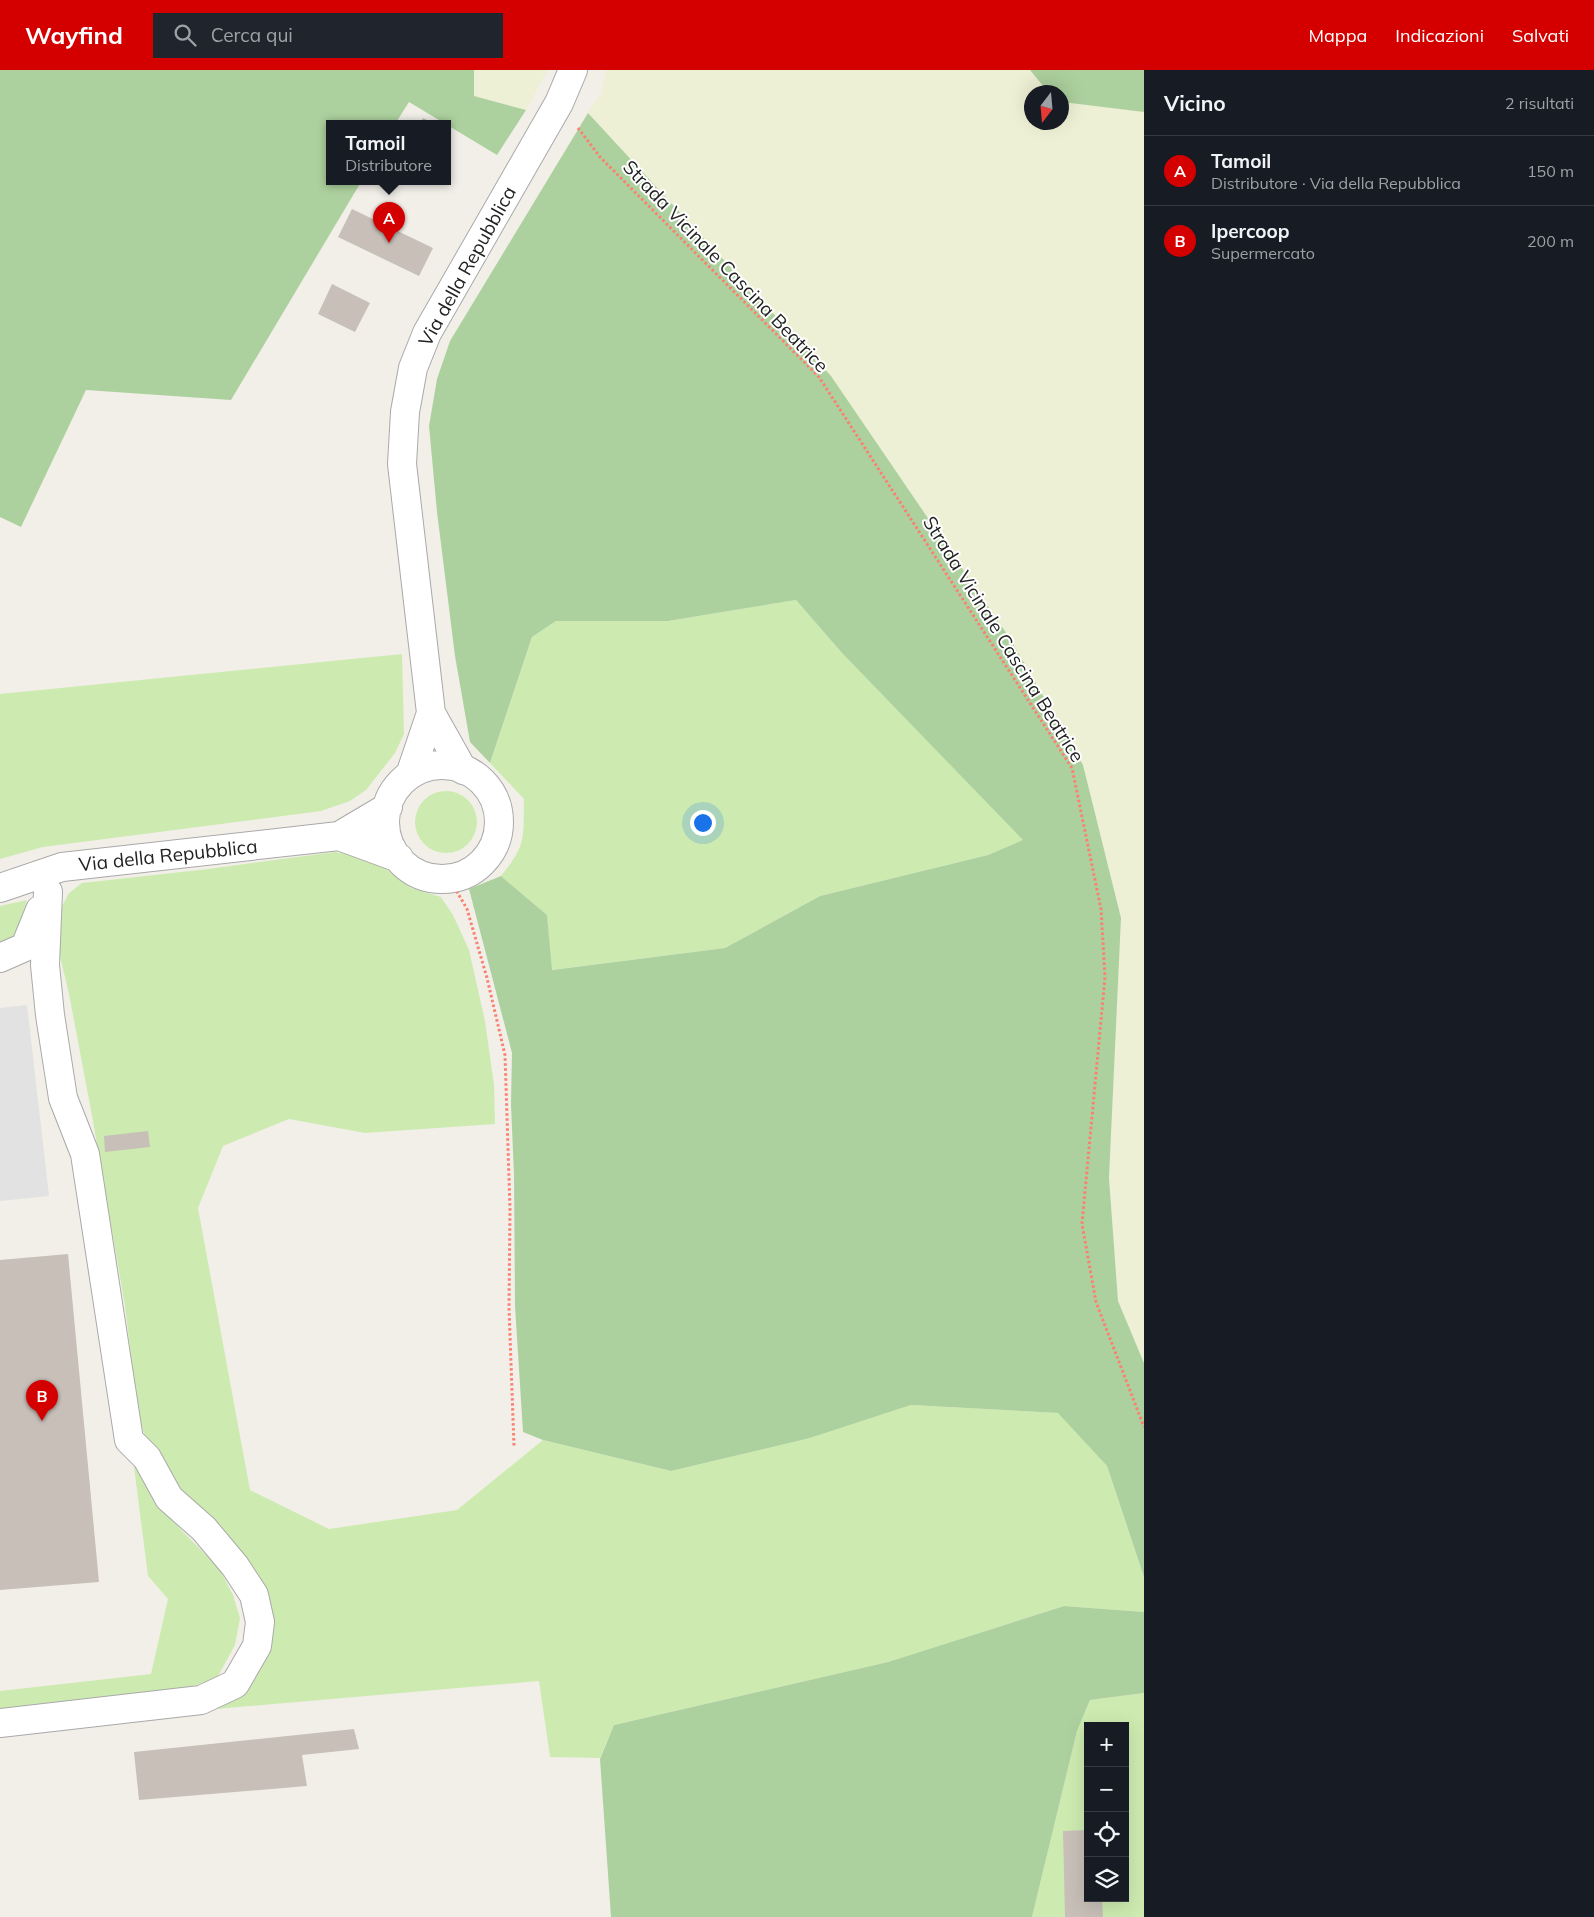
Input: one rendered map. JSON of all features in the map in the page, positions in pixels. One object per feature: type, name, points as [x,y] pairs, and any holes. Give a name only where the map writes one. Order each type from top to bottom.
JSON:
[{"type":"street","name":"Via della Repubblica","points":[[462,770],[431,713],[402,464],[405,412],[413,368],[427,333],[559,103],[573,70]]},
{"type":"street","name":"Via della Repubblica","points":[[410,775],[431,713]]},
{"type":"street","name":"Via della Repubblica","points":[[447,766],[462,770],[477,778],[489,790],[498,810],[499,827],[493,848],[483,862],[470,872],[449,878],[437,879],[416,873],[393,850],[387,834],[385,823],[388,807],[394,792],[410,775],[424,768],[447,766]]},
{"type":"street","name":"Via della Repubblica","points":[[0,888],[62,867],[339,836],[388,807]]},
{"type":"street","name":"Via della Repubblica","points":[[339,836],[399,858]]},
{"type":"street","points":[[0,958],[25,947],[48,892],[62,867]]},
{"type":"street","points":[[0,1723],[202,1700],[235,1684],[257,1646],[260,1622],[254,1595],[235,1566],[204,1529],[169,1498],[147,1458],[129,1440],[85,1154],[63,1098],[51,1024],[45,965],[48,892]]},
{"type":"path","name":"Strada Vicinale Cascina Beatrice","points":[[559,103],[600,157],[819,377],[1072,768],[1101,909],[1105,977],[1082,1224],[1096,1302],[1144,1427]]},
{"type":"path","points":[[449,878],[467,909],[487,978],[505,1055],[510,1209],[509,1308],[514,1446]]},
{"type":"green space","points":[[0,70],[474,70],[474,96],[526,110],[497,155],[451,127],[451,120],[439,120],[409,102],[398,120],[326,120],[326,185],[359,185],[231,400],[86,390],[21,527],[0,517]]},
{"type":"green space","points":[[474,70],[548,70],[526,110],[474,96]]},
{"type":"green space","points":[[606,70],[1030,70],[1042,85],[1024,85],[1024,130],[1069,130],[1069,103],[1144,112],[1144,1363],[1118,1301],[1109,1178],[1121,918],[831,376],[588,113],[601,94]]},
{"type":"green space","points":[[1030,70],[1144,70],[1144,112],[1069,103],[1069,85],[1042,85]]},
{"type":"green space","points":[[588,113],[831,376],[1009,637],[1083,765],[1121,918],[1109,1178],[1118,1301],[1144,1363],[1144,1577],[1107,1466],[1058,1413],[911,1405],[810,1438],[671,1471],[543,1440],[523,1432],[515,1306],[514,1175],[511,1105],[512,1053],[469,889],[501,876],[547,915],[552,970],[725,948],[820,896],[988,855],[1023,840],[842,653],[796,600],[668,621],[556,621],[532,637],[490,763],[470,742],[455,656],[437,512],[429,426],[437,379],[450,341]]},
{"type":"green space","points":[[796,600],[842,653],[1024,840],[988,855],[820,896],[725,948],[551,970],[547,915],[501,876],[515,856],[522,840],[524,799],[490,763],[532,637],[556,621],[668,621]]},
{"type":"green space","points":[[402,654],[404,734],[395,753],[366,790],[350,801],[321,811],[43,847],[0,859],[0,694]]},
{"type":"green space","points":[[446,791],[458,793],[468,800],[475,810],[477,822],[475,834],[468,844],[458,851],[446,853],[434,851],[424,844],[417,834],[415,822],[417,810],[424,800],[434,793]]},
{"type":"green space","points":[[335,852],[368,857],[411,888],[441,897],[453,915],[469,950],[485,1021],[494,1085],[495,1124],[365,1133],[289,1119],[223,1146],[198,1208],[250,1490],[329,1529],[457,1510],[543,1440],[671,1471],[810,1438],[911,1405],[1059,1413],[1107,1466],[1144,1577],[1144,1612],[1064,1606],[888,1662],[614,1725],[600,1758],[550,1757],[539,1681],[204,1710],[268,1640],[182,1496],[146,1440],[138,1414],[125,1306],[93,1121],[69,994],[58,948],[60,910],[69,893],[82,883]]},
{"type":"green space","points":[[27,900],[11,948],[0,948],[0,906]]},
{"type":"green space","points":[[133,1459],[156,1502],[219,1568],[233,1595],[240,1618],[235,1645],[217,1678],[174,1692],[0,1710],[0,1691],[151,1674],[168,1599],[148,1576]]},
{"type":"green space","points":[[1064,1606],[1144,1612],[1144,1693],[1090,1700],[1077,1731],[1032,1917],[611,1917],[600,1759],[614,1725],[888,1662]]},
{"type":"green space","points":[[1144,1693],[1144,1917],[1032,1917],[1077,1731],[1090,1700]]},
{"type":"shaded area","points":[[27,1005],[49,1196],[0,1201],[0,1008]]},
{"type":"building","points":[[352,209],[433,248],[419,276],[338,237]]},
{"type":"building","points":[[332,284],[370,303],[355,332],[318,314]]},
{"type":"building","points":[[148,1131],[150,1147],[105,1152],[104,1136]]},
{"type":"building","points":[[68,1254],[99,1582],[0,1590],[0,1260]]},
{"type":"building","points":[[354,1729],[359,1749],[302,1755],[307,1786],[139,1800],[134,1752]]},
{"type":"building","points":[[1084,1830],[1084,1902],[1102,1902],[1103,1917],[1065,1917],[1063,1831]]},
{"type":"place","name":"Tamoil","points":[[389,243]]},
{"type":"place","name":"Ipercoop","points":[[42,1421]]}]
